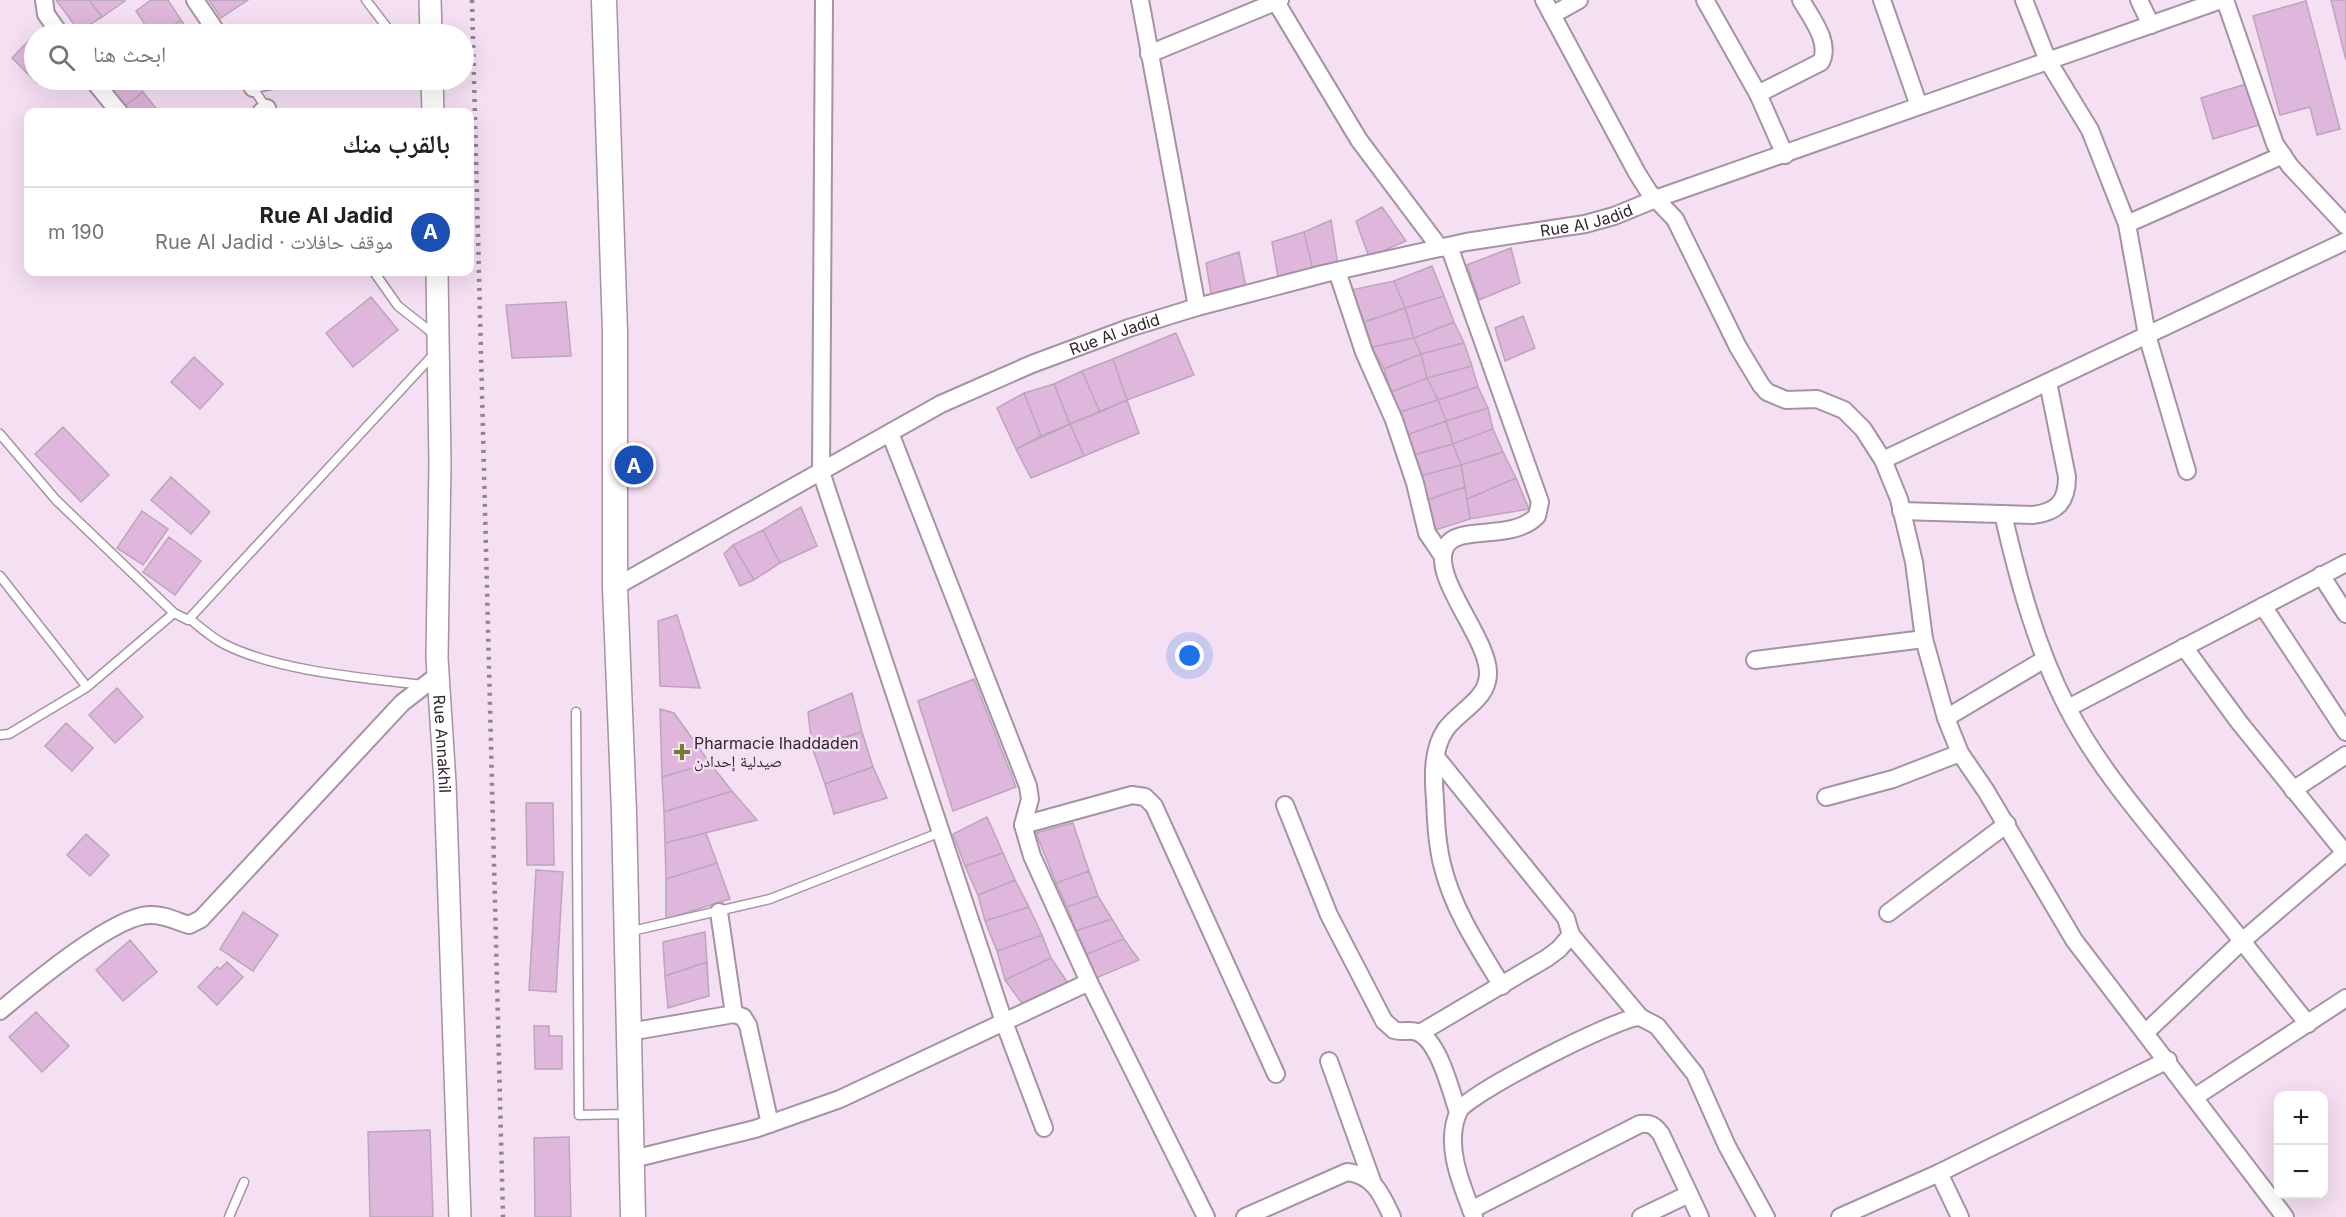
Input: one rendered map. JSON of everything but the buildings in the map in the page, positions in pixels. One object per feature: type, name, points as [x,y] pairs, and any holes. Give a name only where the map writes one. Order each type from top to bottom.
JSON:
[{"type":"main road","points":[[604,0],[615,332],[615,587],[630,1032],[633,1217]]},
{"type":"street","points":[[44,0],[46,14],[53,24]]},
{"type":"street","points":[[195,0],[211,24]]},
{"type":"street","points":[[430,0],[431,24]]},
{"type":"street","points":[[824,0],[820,472],[1004,1022],[1044,1128]]},
{"type":"street","points":[[1140,0],[1197,307]]},
{"type":"street","points":[[1544,0],[1649,192],[1658,198],[1676,219],[1734,337],[1761,385],[1767,392],[1786,400],[1816,399],[1844,410],[1863,429],[1882,460],[1896,489],[1914,562],[1924,639],[1946,718],[1960,753],[2007,824],[2074,940],[2168,1060],[2285,1217]]},
{"type":"street","points":[[1552,15],[1579,0]]},
{"type":"street","points":[[1705,0],[1758,94],[1785,154]]},
{"type":"street","points":[[1758,94],[1821,62],[1825,54],[1822,39],[1801,0]]},
{"type":"street","points":[[1882,0],[1919,106]]},
{"type":"street","points":[[2024,0],[2048,61],[2090,130],[2127,224],[2147,335],[2187,471]]},
{"type":"street","points":[[2139,0],[2151,25]]},
{"type":"street","name":"Rue Al Jadid","points":[[615,587],[941,404],[1032,364],[1129,328],[1197,307],[1337,271],[1444,247],[1585,224],[1614,216],[1658,198],[2219,0]]},
{"type":"street","points":[[2225,0],[2270,130],[2283,155],[2346,226]]},
{"type":"street","points":[[1149,54],[1278,1],[1359,140],[1444,247],[1540,502],[1537,516],[1523,526],[1504,532],[1461,535],[1450,541],[1442,555]]},
{"type":"street","points":[[101,90],[116,108]]},
{"type":"street","points":[[432,90],[433,108]]},
{"type":"street","points":[[2127,224],[2283,155]]},
{"type":"street","points":[[1882,460],[2346,241]]},
{"type":"street","points":[[1337,271],[1364,352],[1394,420],[1413,475],[1427,534],[1442,555],[1447,580],[1475,631],[1484,653],[1488,675],[1482,693],[1446,729],[1436,757],[1434,781],[1443,867],[1470,934],[1502,986]]},
{"type":"street","name":"Rue Annakhil","points":[[437,276],[438,343],[431,680],[445,783],[460,1217]]},
{"type":"street","points":[[1901,511],[2049,513],[2062,502],[2067,492],[2067,477],[2048,382]]},
{"type":"street","points":[[890,434],[1028,786],[1030,799],[1023,825],[1032,856],[1089,982],[1206,1217]]},
{"type":"street","points":[[2003,514],[2011,552],[2045,659],[2068,708],[2101,763],[2138,814],[2308,1024]]},
{"type":"street","points":[[2068,708],[2346,562]]},
{"type":"street","points":[[2321,575],[2346,614]]},
{"type":"street","points":[[2263,606],[2346,732]]},
{"type":"street","points":[[1755,660],[1924,639]]},
{"type":"street","points":[[2145,1033],[2241,942],[2345,853],[2239,722],[2184,647]]},
{"type":"street","points":[[1946,718],[2045,659]]},
{"type":"street","points":[[0,1011],[70,956],[128,920],[150,915],[189,925],[201,919],[402,702],[431,680]]},
{"type":"street","points":[[1826,797],[1893,779],[1960,753]]},
{"type":"street","points":[[2293,790],[2346,755]]},
{"type":"street","points":[[1436,757],[1566,918],[1571,935],[1640,1017],[1657,1026],[1695,1074],[1727,1146],[1766,1217]]},
{"type":"street","points":[[1023,825],[1132,795],[1145,797],[1154,806],[1276,1074]]},
{"type":"street","points":[[1286,805],[1329,915],[1384,1021],[1394,1030],[1420,1033],[1427,1038],[1443,1067],[1458,1112]]},
{"type":"street","points":[[1888,913],[2007,824]]},
{"type":"street","points":[[719,912],[734,1014]]},
{"type":"street","points":[[1420,1033],[1502,986],[1559,949],[1571,935]]},
{"type":"street","points":[[633,1159],[770,1124],[840,1099],[1089,982]]},
{"type":"street","points":[[2195,1097],[2346,998]]},
{"type":"street","points":[[630,1032],[734,1014],[743,1017],[748,1025],[770,1124]]},
{"type":"street","points":[[1640,1017],[1617,1023],[1516,1073],[1462,1106],[1453,1131],[1454,1156],[1473,1213],[1640,1124],[1649,1123],[1655,1126],[1661,1134],[1700,1217]]},
{"type":"street","points":[[1840,1217],[1939,1173],[2168,1060]]},
{"type":"street","points":[[1329,1061],[1372,1181]]},
{"type":"street","points":[[1245,1217],[1347,1172],[1372,1181],[1378,1187],[1392,1217]]},
{"type":"street","points":[[1939,1173],[1960,1217]]},
{"type":"street","points":[[1641,1217],[1689,1194]]},
{"type":"lane","points":[[366,0],[384,24]]},
{"type":"lane","points":[[254,90],[264,108]]},
{"type":"lane","points":[[0,434],[56,500],[174,613],[183,620],[190,619],[438,343],[398,306],[377,276]]},
{"type":"lane","points":[[0,576],[87,687]]},
{"type":"lane","points":[[0,735],[9,734],[87,687],[174,613]]},
{"type":"lane","points":[[190,619],[217,640],[252,655],[301,667],[431,680]]},
{"type":"lane","points":[[576,712],[579,1115],[631,1114]]},
{"type":"lane","points":[[627,932],[719,912],[799,890],[941,832]]},
{"type":"lane","points":[[229,1217],[244,1182]]},
{"type":"railway","points":[[472,0],[473,24]]},
{"type":"railway","points":[[474,79],[503,1217]]},
{"type":"place","name":"Rue Al Jadid","points":[[634,465]]},
{"type":"place","name":"Pharmacie Ihaddaden صيدلية إحدادن","points":[[682,752]]}]
